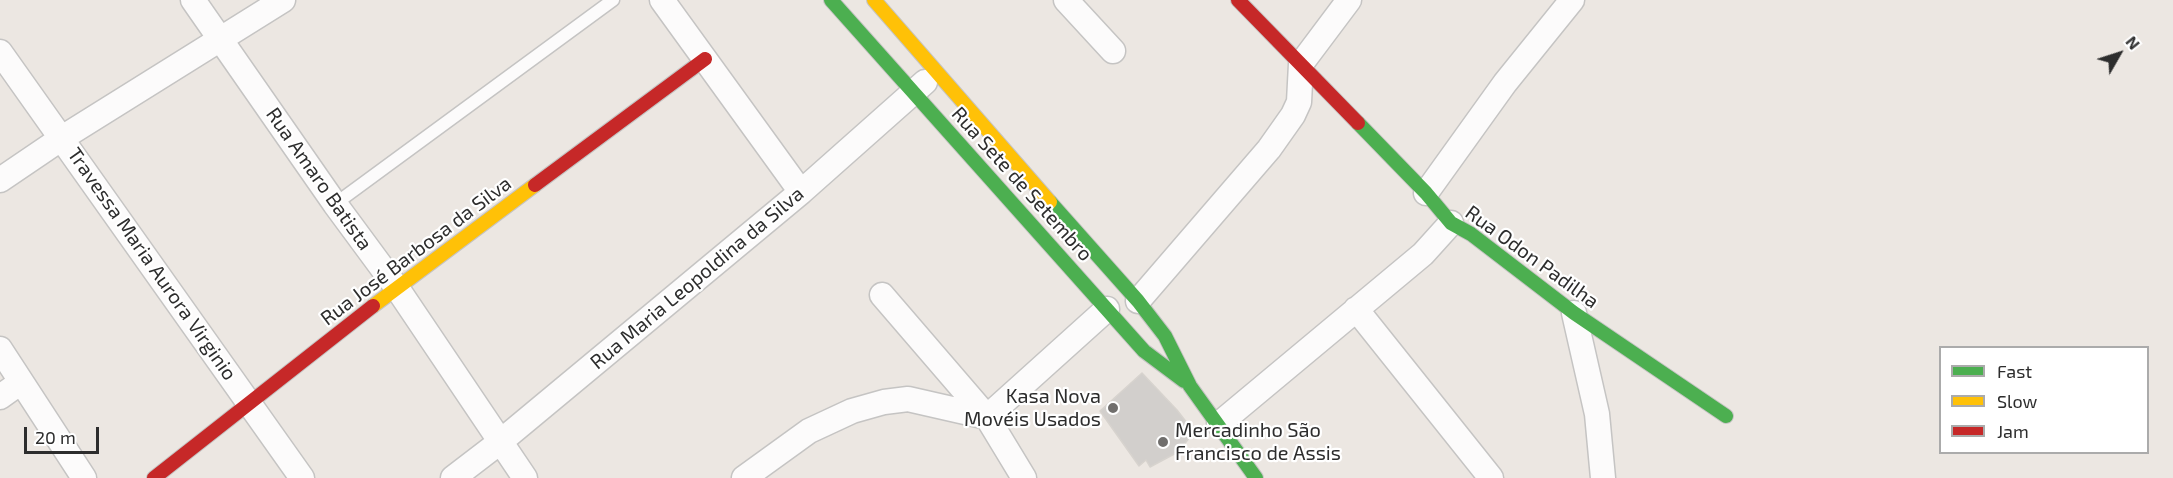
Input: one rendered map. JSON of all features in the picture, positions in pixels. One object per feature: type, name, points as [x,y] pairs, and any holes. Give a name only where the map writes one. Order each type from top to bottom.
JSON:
[{"type":"street","name":"Rua Amaro Batista","points":[[193,0],[335,204],[397,288],[525,478]]},
{"type":"street","points":[[0,180],[62,138],[283,0]]},
{"type":"street","points":[[662,0],[801,192]]},
{"type":"street","name":"Rua Sete de Setembro","points":[[831,0],[1144,351],[1190,386]]},
{"type":"street","points":[[1065,0],[1113,51]]},
{"type":"street","name":"Rua Odon Padilha","points":[[1239,0],[1426,193],[1451,223],[1471,234],[1574,313],[1725,416]]},
{"type":"street","points":[[1138,301],[1269,149],[1293,115],[1299,102],[1301,64],[1349,0]]},
{"type":"street","points":[[1426,193],[1505,83],[1572,0]]},
{"type":"street","points":[[854,28],[877,4]]},
{"type":"street","name":"Rua Sete de Setembro","points":[[877,4],[1138,301],[1165,336],[1190,386],[1256,478]]},
{"type":"street","name":"Travessa Maria Aurora Virginio","points":[[0,52],[302,478]]},
{"type":"street","name":"Rua José Barbosa da Silva","points":[[154,478],[397,288],[705,60]]},
{"type":"street","name":"Rua Maria Leopoldina da Silva","points":[[453,478],[500,442],[801,192],[936,73]]},
{"type":"street","points":[[1219,424],[1423,254],[1451,223]]},
{"type":"street","points":[[882,295],[987,417],[1024,478]]},
{"type":"street","points":[[987,417],[1107,309]]},
{"type":"street","points":[[1356,309],[1491,478]]},
{"type":"street","points":[[1574,313],[1597,414],[1603,478]]},
{"type":"street","points":[[0,349],[84,478]]},
{"type":"street","points":[[0,397],[21,382]]},
{"type":"street","points":[[744,478],[809,431],[852,411],[884,402],[908,399],[987,417]]},
{"type":"lane","points":[[335,204],[613,0]]},
{"type":"building","points":[[1142,373],[1194,432],[1178,452],[1150,467],[1146,460],[1139,466],[1100,411]]},
{"type":"traffic: fast","points":[[831,0],[1144,351],[1184,381]]},
{"type":"traffic: fast","points":[[1358,123],[1426,193],[1451,223],[1471,234],[1574,313],[1726,416]]},
{"type":"traffic: fast","points":[[1050,202],[1138,301],[1165,336],[1190,386],[1256,478]]},
{"type":"traffic: slow","points":[[874,0],[1050,202]]},
{"type":"traffic: slow","points":[[373,306],[535,185]]},
{"type":"traffic: jam","points":[[1238,0],[1358,123]]},
{"type":"traffic: jam","points":[[535,185],[705,59]]},
{"type":"traffic: jam","points":[[154,478],[373,306]]},
{"type":"place","name":"Kasa Nova Movéis Usados","points":[[1113,408]]},
{"type":"place","name":"Mercadinho São Francisco de Assis","points":[[1163,442]]}]
